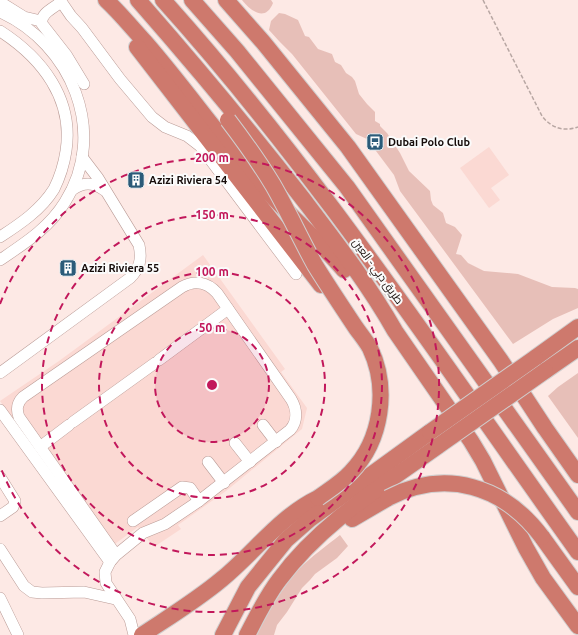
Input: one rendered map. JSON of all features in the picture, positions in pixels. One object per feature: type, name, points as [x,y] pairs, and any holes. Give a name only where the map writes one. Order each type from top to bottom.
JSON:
[{"type":"highway","points":[[105,0],[113,17],[343,314],[356,328]]},
{"type":"highway","points":[[105,0],[118,12],[172,72],[245,166],[266,190],[334,259],[378,314],[395,331]]},
{"type":"highway","points":[[127,0],[228,120],[259,163],[317,268],[369,348],[378,372],[380,400],[377,424],[369,447],[358,465],[344,479],[318,498],[298,509],[276,526],[237,566],[222,579],[146,632]]},
{"type":"highway","points":[[138,0],[193,62],[261,144],[355,270],[475,448],[543,578],[578,626]]},
{"type":"highway","name":"طريق دبي - العين","points":[[163,0],[198,39],[278,136],[312,180],[578,552]]},
{"type":"highway","points":[[192,0],[237,51],[347,187],[578,512]]},
{"type":"highway","points":[[226,0],[263,42],[348,147],[501,361],[578,475]]},
{"type":"highway","points":[[247,635],[278,581],[295,560],[337,518],[438,446],[540,364],[578,327]]},
{"type":"highway","points":[[248,587],[286,540],[304,524],[430,432],[540,364],[578,348]]},
{"type":"highway","points":[[545,428],[564,442],[578,459]]},
{"type":"highway","points":[[317,538],[388,498],[408,489],[427,485],[457,484],[476,488],[496,496],[514,507],[529,521],[542,537],[578,587]]},
{"type":"highway","points":[[223,635],[260,560],[286,529],[318,498]]},
{"type":"street","points":[[84,84],[68,56],[43,27],[41,21],[44,15],[61,1],[120,79],[152,117],[165,127],[187,136],[200,146],[296,274]]},
{"type":"street","points":[[0,2],[24,17],[41,21]]},
{"type":"street","points":[[0,12],[13,19],[33,34],[51,51],[66,71],[77,94],[82,113],[84,134],[82,157],[76,179],[72,190],[59,211],[35,236],[0,260]]},
{"type":"street","points":[[0,31],[29,53],[41,66],[51,81],[62,102],[68,135],[65,157],[54,188],[35,211],[0,237]]},
{"type":"street","points":[[0,373],[130,278],[140,263],[141,254],[139,245],[105,190],[82,157]]},
{"type":"street","points":[[72,190],[77,186],[88,183],[100,186],[105,190]]},
{"type":"street","points":[[113,558],[17,412],[17,406],[23,397],[186,285],[200,283],[209,286],[217,293],[294,403],[296,418],[293,427],[224,483],[165,524],[143,533],[113,558],[105,572],[108,588],[130,619],[140,625],[146,632]]},
{"type":"street","points":[[40,447],[228,309]]},
{"type":"street","points":[[0,410],[113,558]]},
{"type":"street","points":[[263,425],[276,442]]},
{"type":"street","points":[[236,443],[250,462]]},
{"type":"street","points":[[208,462],[224,483]]},
{"type":"street","points":[[0,477],[15,501],[13,507],[0,516]]},
{"type":"street","points":[[133,521],[182,487],[190,488],[199,501]]},
{"type":"street","points":[[0,549],[24,586],[32,592],[84,592],[115,599]]},
{"type":"street","points":[[0,598],[18,635]]},
{"type":"street","points":[[130,619],[134,635]]},
{"type":"path","points":[[483,0],[545,120],[559,128],[569,129],[578,127]]},
{"type":"shaded area","points":[[242,0],[271,0],[273,3],[270,9],[266,12],[258,13],[249,8]]},
{"type":"shaded area","points":[[279,13],[298,20],[305,36],[309,37],[318,49],[332,54],[335,62],[341,65],[346,73],[355,81],[359,94],[375,112],[375,121],[380,124],[380,126],[387,133],[400,153],[409,171],[430,191],[433,205],[443,213],[446,223],[455,227],[462,235],[456,254],[461,255],[468,263],[484,271],[518,274],[552,287],[578,289],[578,308],[553,319],[513,344],[400,191],[394,175],[367,139],[356,134],[292,54],[269,30],[271,21]]},
{"type":"shaded area","points":[[489,147],[509,175],[491,188],[500,200],[489,208],[460,168]]},
{"type":"shaded area","points":[[203,255],[285,369],[281,372],[307,408],[302,429],[226,491],[178,525],[181,529],[154,547],[138,527],[108,549],[0,401],[59,361]]},
{"type":"shaded area","points":[[578,373],[578,438],[548,396]]},
{"type":"shaded area","points":[[340,535],[348,546],[337,558],[315,574],[302,588],[277,625],[274,635],[257,635],[276,600],[293,576],[308,560]]},
{"type":"place","name":"Dubai Polo Club","points":[[375,142]]},
{"type":"place","name":"Azizi Riviera 54","points":[[136,180]]},
{"type":"place","name":"Azizi Riviera 55","points":[[68,268]]}]
